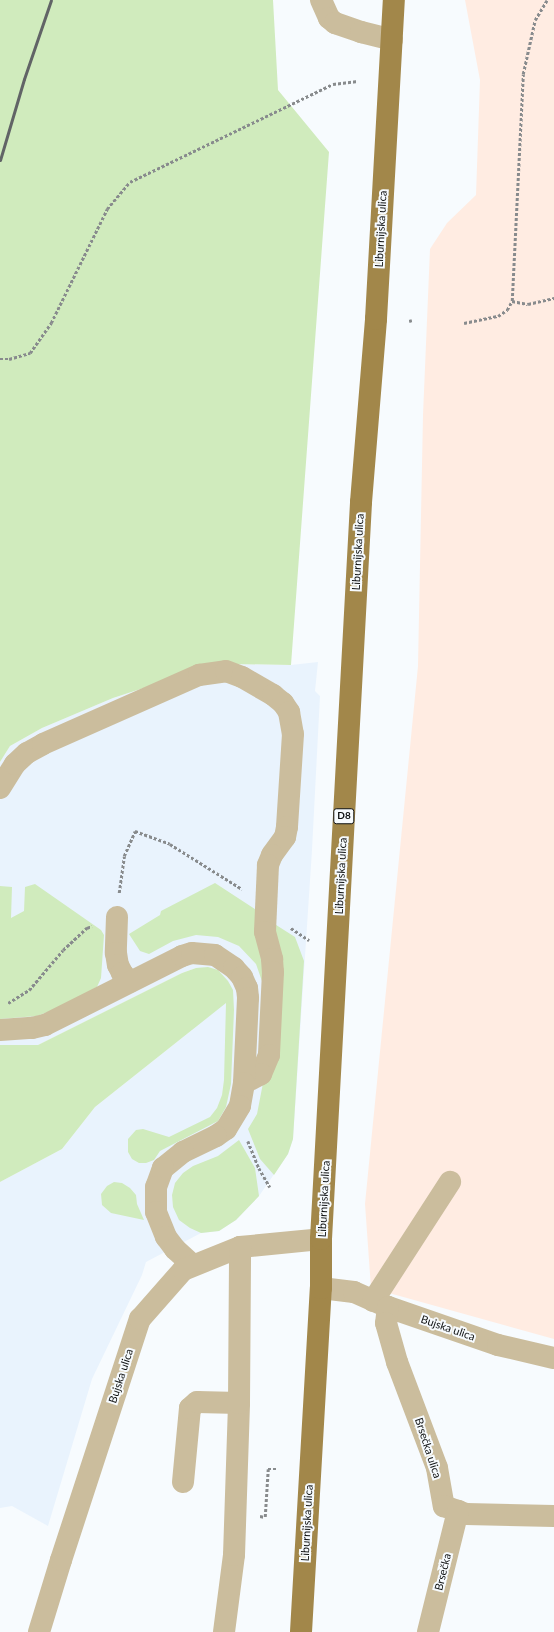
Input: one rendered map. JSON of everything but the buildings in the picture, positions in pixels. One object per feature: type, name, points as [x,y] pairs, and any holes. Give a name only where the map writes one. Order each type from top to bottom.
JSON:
[{"type":"main road","name":"Liburnijska ulica","points":[[301,1632],[321,1288],[322,1238],[360,502],[376,319],[394,0]]},
{"type":"street","points":[[322,0],[329,18],[335,23],[392,40]]},
{"type":"street","points":[[0,788],[15,764],[27,753],[43,744],[200,675],[226,672],[242,676],[283,703],[289,712],[293,734],[287,827],[285,837],[272,855],[268,866],[265,932],[272,960],[273,972],[269,1055],[261,1074],[244,1083]]},
{"type":"street","points":[[117,917],[116,953],[118,965],[122,973],[130,982]]},
{"type":"street","points":[[0,1030],[21,1029],[44,1025],[182,956],[192,953],[215,955],[234,968],[247,988],[248,998],[244,1083],[240,1106],[226,1129],[174,1158],[163,1168],[158,1177],[155,1199],[161,1225],[166,1237],[175,1249],[193,1265]]},
{"type":"street","points":[[381,1304],[450,1182]]},
{"type":"street","name":"Bujska ulica","points":[[39,1632],[60,1560],[140,1319],[183,1270],[193,1265],[240,1247],[322,1238]]},
{"type":"street","points":[[224,1632],[234,1555],[239,1403],[240,1247]]},
{"type":"street","name":"Bujska ulica","points":[[321,1288],[354,1292],[381,1304],[498,1345],[554,1358]]},
{"type":"street","name":"Brsečka ulica","points":[[381,1304],[397,1362],[436,1468],[444,1506],[466,1514],[554,1516]]},
{"type":"street","points":[[183,1482],[190,1408],[197,1402],[239,1403]]},
{"type":"street","name":"Brsečka","points":[[428,1632],[458,1511]]},
{"type":"path","points":[[464,323],[498,316],[507,310],[512,300],[523,74],[535,20],[547,0]]},
{"type":"path","points":[[0,358],[9,359],[30,354],[51,323],[107,209],[130,182],[333,84],[358,81]]},
{"type":"path","points":[[512,300],[528,304],[554,298]]},
{"type":"path","points":[[4,1006],[29,990],[51,962],[87,928],[117,917],[124,856],[135,831],[170,844],[243,890]]},
{"type":"path","points":[[247,1136],[259,1168],[270,1187]]},
{"type":"path","points":[[256,1515],[265,1517],[268,1469],[277,1469]]},
{"type":"shaded area","points":[[465,0],[554,0],[554,1339],[371,1288],[365,1204],[418,666],[423,415],[430,249],[447,223],[476,195],[480,80]]},
{"type":"shaded area","points":[[318,662],[315,691],[320,696],[312,850],[293,1139],[288,1154],[259,1196],[236,1220],[219,1231],[201,1233],[146,1262],[142,1275],[92,1379],[48,1526],[12,1506],[0,1508],[0,1182],[62,1149],[95,1107],[192,1030],[196,968],[182,973],[38,1045],[0,1045],[0,762],[10,746],[42,728],[113,698],[208,667],[232,664],[291,665]]},
{"type":"green space","points":[[0,0],[273,0],[278,90],[329,152],[291,665],[232,664],[208,667],[113,698],[42,728],[10,746],[0,762]]},
{"type":"green space","points":[[215,883],[258,911],[264,987],[256,964],[239,946],[218,937],[196,935],[173,941],[149,954],[140,951],[129,934],[160,915],[161,911]]},
{"type":"green space","points":[[35,884],[101,930],[104,935],[101,978],[97,987],[66,1005],[37,1016],[0,1019],[0,886],[12,887],[11,918],[24,911],[25,887]]},
{"type":"green space","points":[[273,923],[295,937],[304,961],[293,1139],[288,1154],[274,1175],[260,1159],[248,1129],[257,1114],[263,1083]]},
{"type":"green space","points":[[208,967],[218,970],[228,981],[233,990],[234,1010],[231,1084],[226,1107],[218,1121],[160,1151],[154,1160],[146,1163],[139,1163],[132,1159],[128,1152],[128,1139],[136,1130],[143,1129],[169,1137],[210,1117],[217,1108],[222,1095],[224,1080],[226,1003],[95,1107],[62,1149],[0,1182],[0,1045],[38,1045],[182,973],[196,968]]},
{"type":"green space","points":[[239,1140],[255,1168],[259,1196],[236,1220],[219,1231],[201,1233],[190,1228],[179,1220],[173,1207],[172,1195],[175,1183],[183,1173],[193,1166],[218,1156]]},
{"type":"green space","points":[[114,1182],[122,1183],[130,1188],[136,1195],[137,1204],[144,1220],[111,1213],[102,1205],[101,1194],[107,1186]]},
{"type":"railway","points":[[0,160],[24,79],[51,0]]}]
